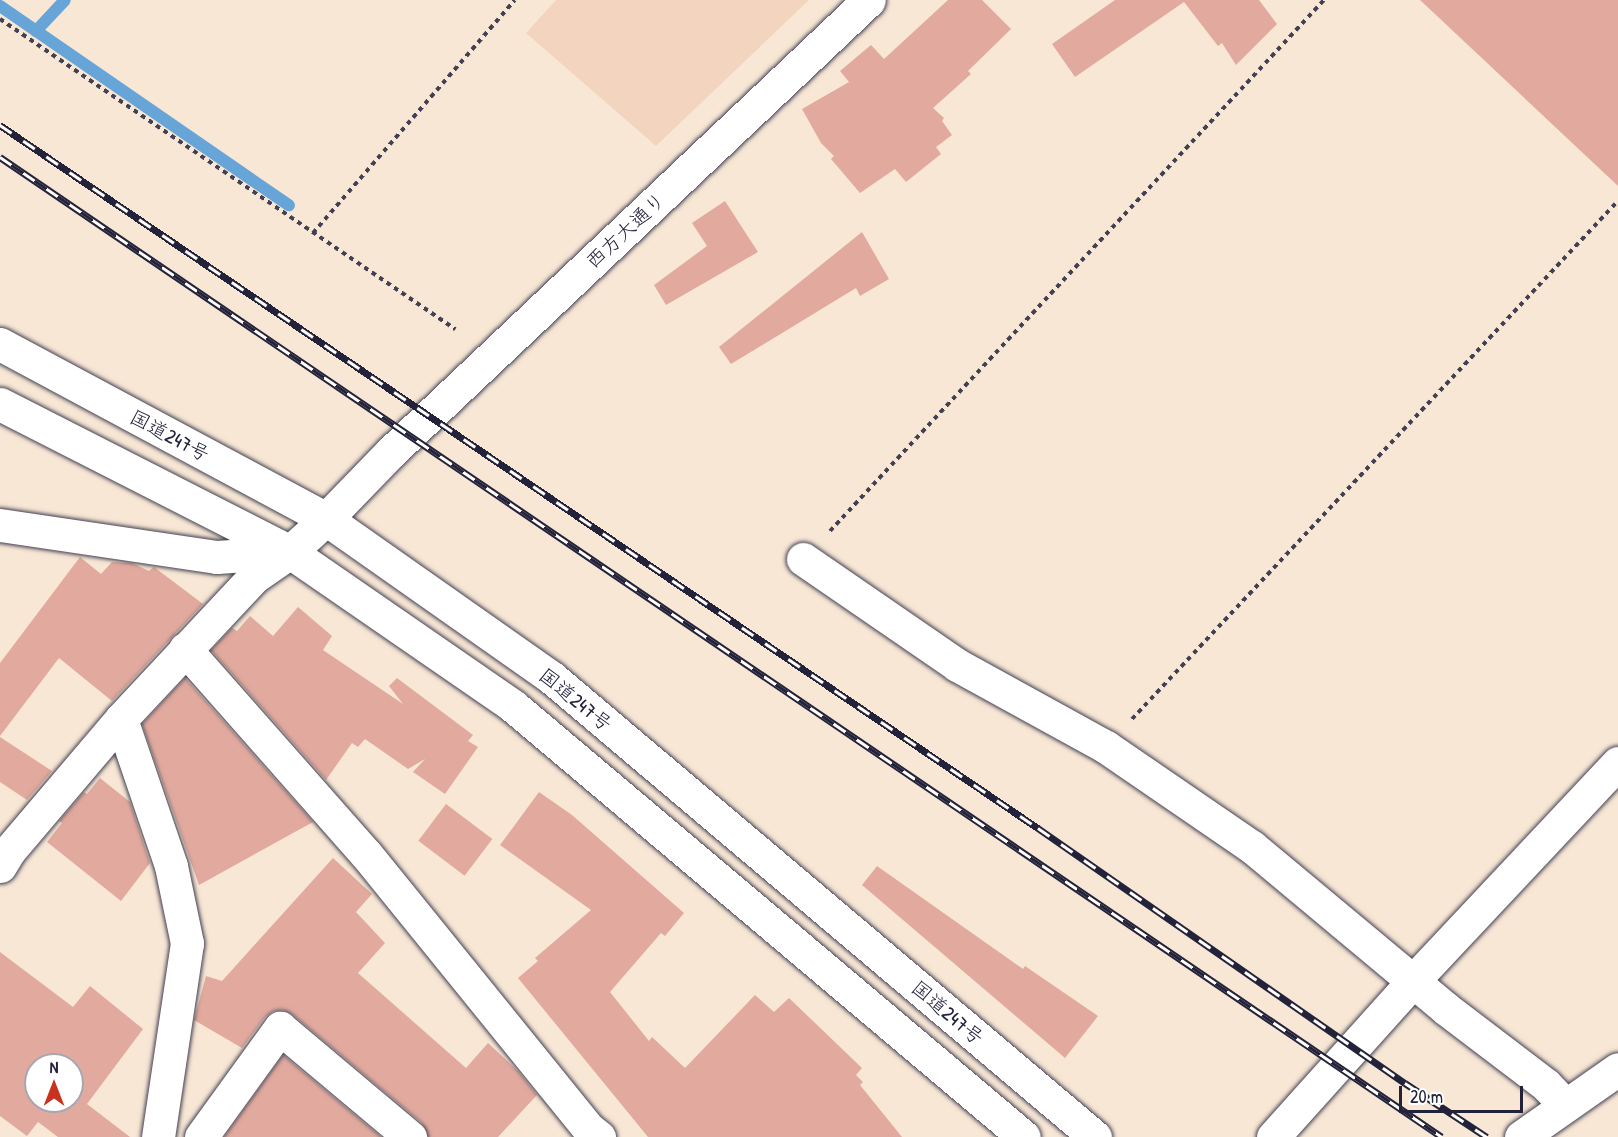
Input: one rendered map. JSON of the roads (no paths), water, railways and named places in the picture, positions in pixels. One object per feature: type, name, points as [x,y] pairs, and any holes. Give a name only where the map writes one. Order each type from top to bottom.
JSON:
[{"type":"main road","name":"西方大通り","points":[[0,866],[9,851],[121,719],[184,649],[254,577],[290,552],[326,519],[382,460],[869,0]]},
{"type":"main road","name":"国道247号","points":[[0,344],[326,519],[552,678],[1095,1137]]},
{"type":"main road","points":[[0,404],[290,552],[513,706],[1024,1137]]},
{"type":"main road","points":[[0,525],[217,557],[290,552]]},
{"type":"main road","points":[[803,559],[957,664],[1106,747],[1252,847],[1413,981],[1546,1085],[1564,1105]]},
{"type":"main road","points":[[184,649],[366,854],[590,1134]]},
{"type":"main road","points":[[121,719],[171,866],[187,943],[158,1137]]},
{"type":"main road","points":[[1273,1137],[1413,981],[1618,763]]},
{"type":"main road","points":[[201,1137],[280,1028],[410,1137]]},
{"type":"main road","points":[[1521,1137],[1618,1069]]},
{"type":"waterway","points":[[36,31],[65,0]]},
{"type":"waterway","points":[[0,6],[289,205]]},
{"type":"railway","points":[[0,125],[1038,828],[1405,1083],[1487,1137]]},
{"type":"railway","points":[[0,157],[1442,1137]]}]
